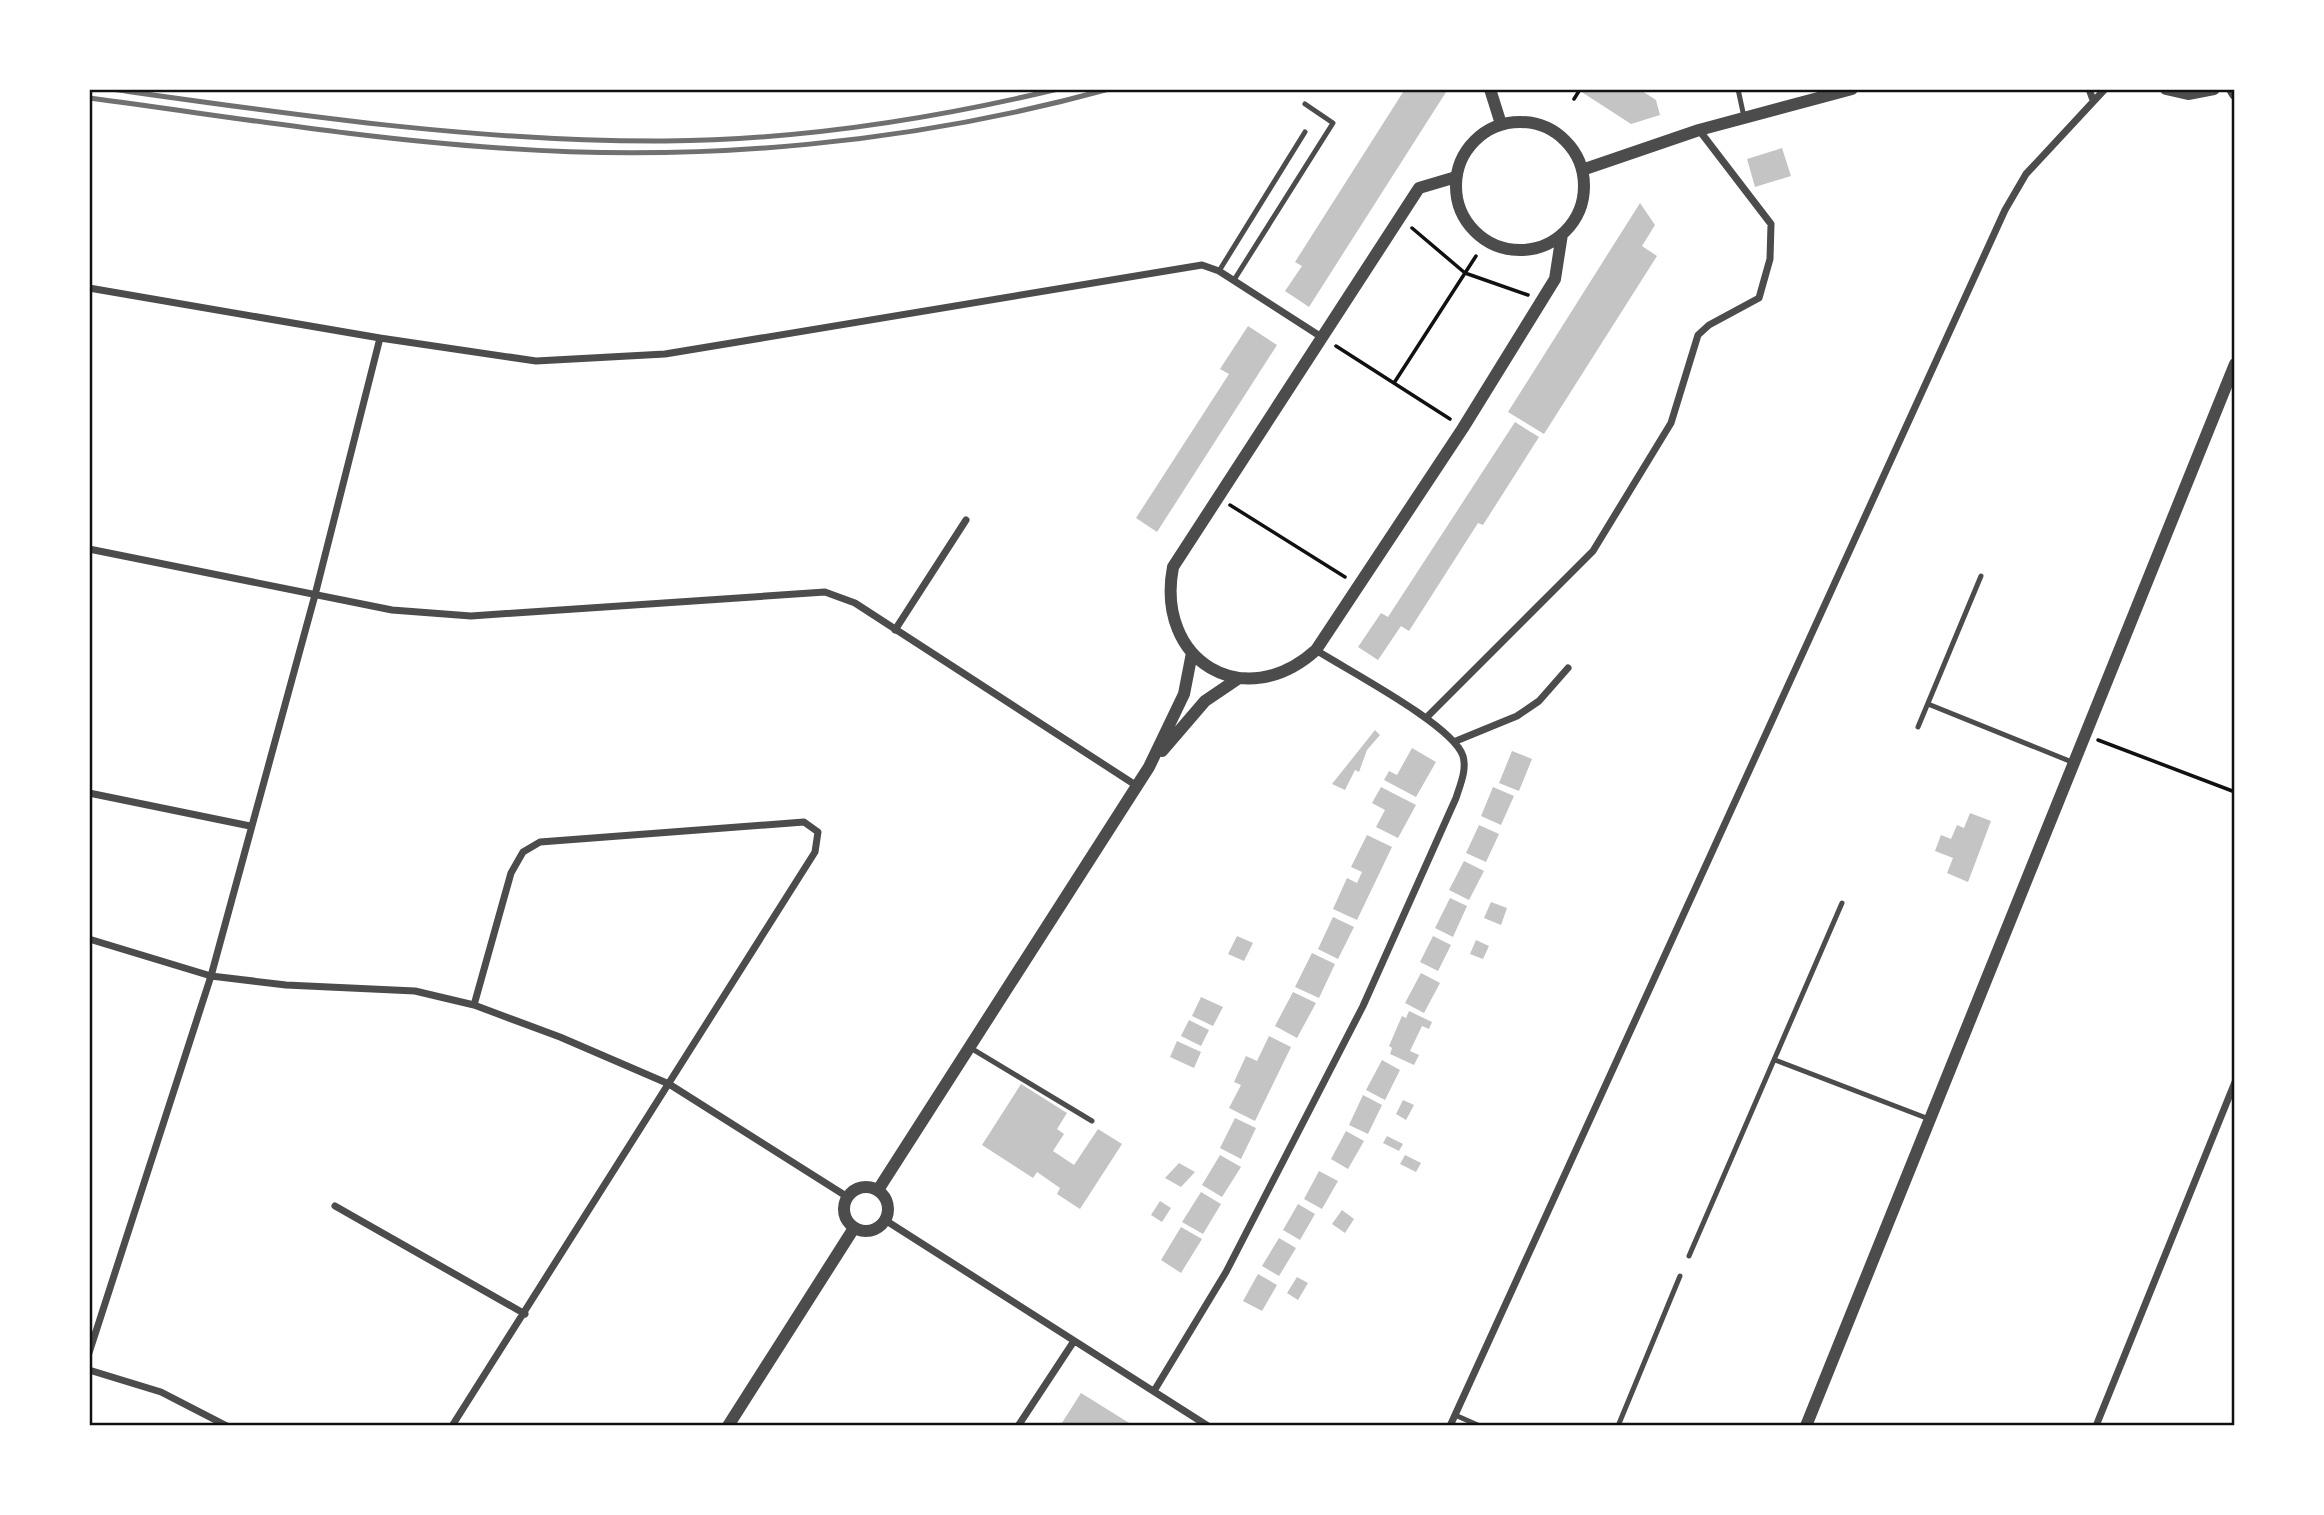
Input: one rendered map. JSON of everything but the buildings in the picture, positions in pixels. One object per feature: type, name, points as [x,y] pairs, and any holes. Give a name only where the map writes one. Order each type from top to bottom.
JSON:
[{"type":"street","points":[[1490,89],[1501,124]]},
{"type":"street","points":[[1582,170],[1699,130],[1852,89]]},
{"type":"street","points":[[2090,89],[2093,100]]},
{"type":"street","points":[[1450,1426],[2005,210],[2026,174],[2105,89]]},
{"type":"street","points":[[2166,89],[2188,94],[2214,89]]},
{"type":"street","points":[[2232,89],[2235,94]]},
{"type":"street","points":[[1522,121],[1542,125],[1560,136],[1574,151],[1582,170],[1581,205],[1574,221],[1562,234],[1543,246],[1521,250],[1499,247],[1479,236],[1465,220],[1457,199],[1456,177],[1461,159],[1471,144],[1484,132],[1501,124],[1522,121]]},
{"type":"street","points":[[1426,718],[1592,551],[1671,423],[1698,335],[1709,325],[1759,298],[1770,260],[1771,223],[1699,130]]},
{"type":"street","points":[[1456,177],[1419,188],[1178,557],[1168,590],[1170,613],[1178,634],[1192,653],[1212,668],[1239,678],[1266,678],[1284,673],[1316,650],[1463,428],[1555,279],[1562,234]]},
{"type":"street","points":[[89,288],[380,338],[536,361],[665,354],[1202,265],[1234,280],[1323,338]]},
{"type":"street","points":[[89,1353],[211,976],[315,595],[380,338]]},
{"type":"street","points":[[1806,1426],[2235,364]]},
{"type":"street","points":[[895,631],[966,520]]},
{"type":"street","points":[[89,549],[392,610],[471,616],[825,592],[855,603],[1137,786]]},
{"type":"street","points":[[1154,1391],[1226,1272],[1363,1006],[1456,798],[1465,767],[1456,741],[1426,718],[1316,650]]},
{"type":"street","points":[[878,1190],[1149,767],[1184,694],[1192,653]]},
{"type":"street","points":[[1456,741],[1517,716],[1539,701],[1568,668]]},
{"type":"street","points":[[1149,767],[1205,701],[1239,678]]},
{"type":"street","points":[[89,793],[250,826]]},
{"type":"street","points":[[452,1426],[815,852],[818,832],[804,822],[540,842],[523,852],[511,873],[474,1004]]},
{"type":"street","points":[[89,939],[211,976],[286,985],[415,991],[474,1004],[560,1037],[669,1084],[846,1196]]},
{"type":"street","points":[[2096,1426],[2235,1082]]},
{"type":"street","points":[[861,1187],[878,1190],[888,1204],[885,1220],[871,1231],[854,1228],[844,1214],[846,1196],[861,1187]]},
{"type":"street","points":[[335,1206],[524,1314]]},
{"type":"street","points":[[885,1220],[1208,1426]]},
{"type":"street","points":[[728,1426],[854,1228]]},
{"type":"street","points":[[1018,1426],[1074,1341]]},
{"type":"street","points":[[89,1370],[161,1392],[227,1426]]},
{"type":"lane","points":[[1738,89],[1744,117]]},
{"type":"lane","points":[[1234,280],[1333,123],[1305,104]]},
{"type":"lane","points":[[1219,271],[1305,132]]},
{"type":"lane","points":[[1919,727],[1981,576]]},
{"type":"lane","points":[[1928,704],[2075,763]]},
{"type":"lane","points":[[1689,1256],[1842,904]]},
{"type":"lane","points":[[969,1047],[1092,1121]]},
{"type":"lane","points":[[1775,1060],[1929,1119]]},
{"type":"lane","points":[[1618,1426],[1680,1276]]},
{"type":"lane","points":[[1455,1415],[1479,1426]]},
{"type":"path","points":[[1574,99],[1579,91]]},
{"type":"path","points":[[1400,218],[1465,273],[1542,300]]},
{"type":"path","points":[[1394,383],[1476,256]]},
{"type":"path","points":[[1323,338],[1463,428]]},
{"type":"path","points":[[1217,496],[1359,586]]},
{"type":"path","points":[[2086,735],[2235,792]]},
{"type":"railway","points":[[111,89],[318,117],[456,132],[665,141],[764,137],[863,126],[961,110],[1058,89]]},
{"type":"railway","points":[[89,98],[346,133],[449,144],[576,152],[653,153],[730,150],[884,135],[1035,108],[1109,89]]}]
